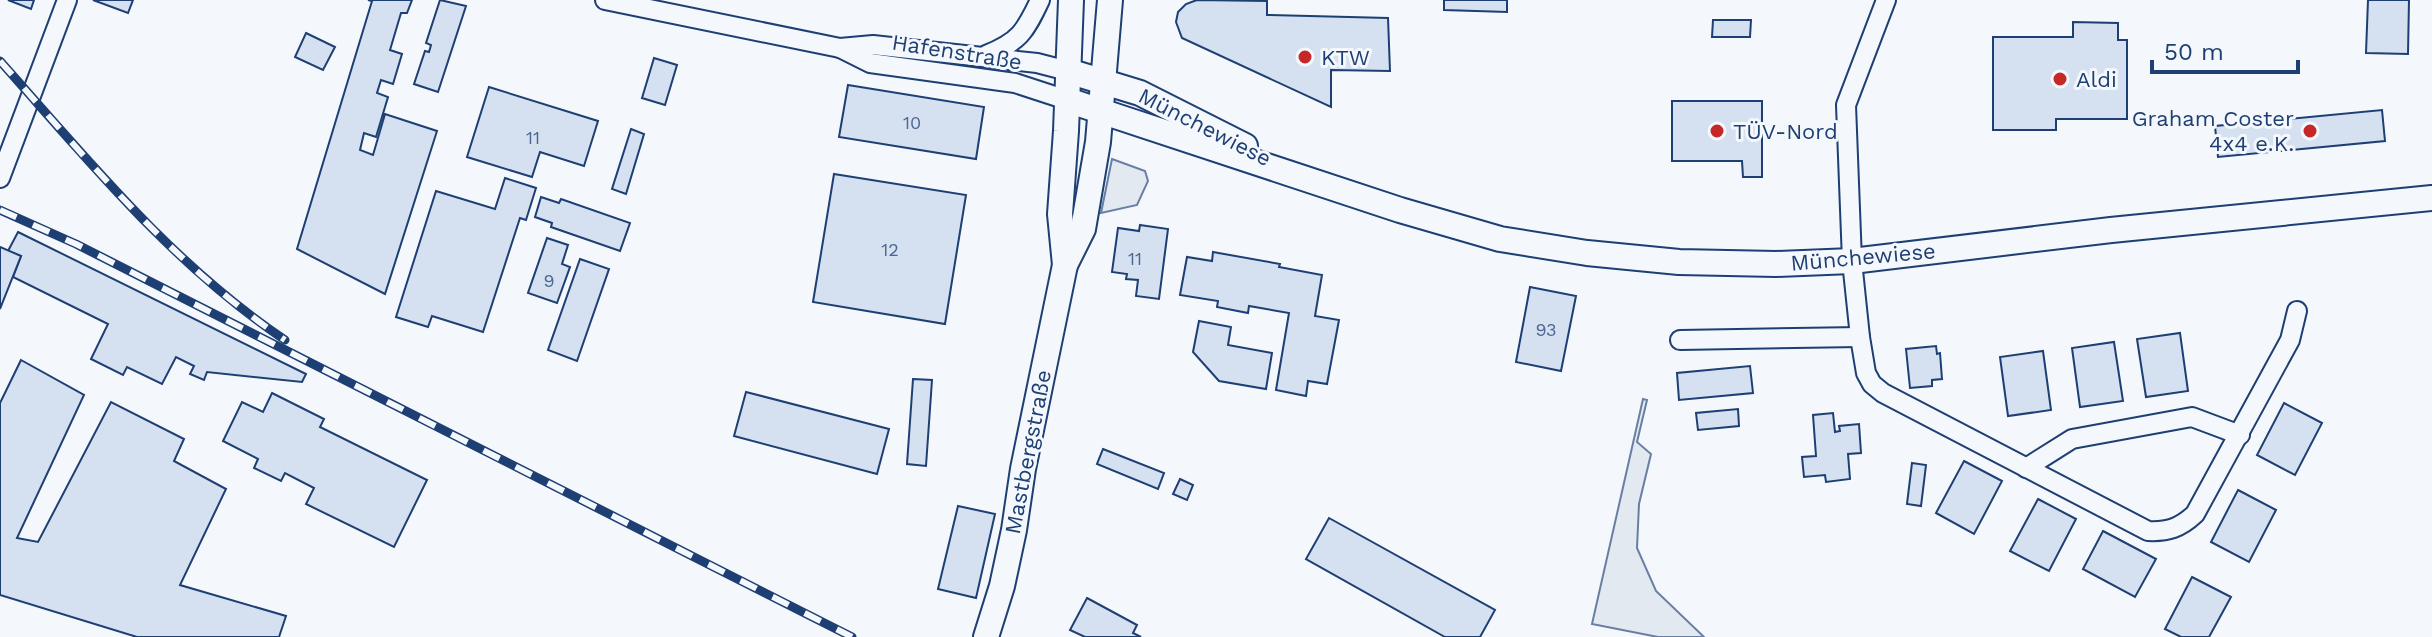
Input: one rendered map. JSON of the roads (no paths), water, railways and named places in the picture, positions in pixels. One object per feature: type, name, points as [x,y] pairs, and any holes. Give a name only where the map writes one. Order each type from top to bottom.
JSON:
[{"type":"main road","name":"Mastbergstraße","points":[[1065,265],[1060,214],[1071,0]]},
{"type":"main road","name":"Mastbergstraße","points":[[986,637],[1002,586],[1014,530],[1023,469],[1065,265],[1083,229],[1101,111],[1110,0]]},
{"type":"main road","points":[[1068,71],[1104,80]]},
{"type":"main road","name":"Münchewiese","points":[[1104,80],[1152,98],[1303,176]]},
{"type":"main road","points":[[1067,100],[1101,111]]},
{"type":"main road","name":"Münchewiese","points":[[1101,111],[1456,227],[1543,247],[1679,262],[1776,264],[1852,261],[2111,230],[2432,198]]},
{"type":"street","points":[[0,178],[67,0]]},
{"type":"street","name":"Hafenstraße","points":[[605,0],[840,48],[870,63],[1015,83],[1067,100]]},
{"type":"street","name":"Hafenstraße","points":[[981,57],[1010,46],[1028,25],[1040,0]]},
{"type":"street","points":[[1886,0],[1846,105],[1852,261],[1860,337],[1866,373],[1872,384],[1883,393],[2148,531],[2165,531],[2182,526],[2195,514],[2290,340],[2297,311]]},
{"type":"street","name":"Hafenstraße","points":[[840,48],[873,45],[1037,63],[1068,71]]},
{"type":"street","points":[[1680,340],[1860,337]]},
{"type":"street","points":[[2026,468],[2072,439],[2192,417],[2240,435]]},
{"type":"railway","points":[[0,61],[168,245],[244,310],[285,340]]},
{"type":"railway","points":[[0,210],[76,244],[852,637]]},
{"type":"place","name":"KTW","points":[[1305,57]]},
{"type":"place","name":"Aldi","points":[[2060,79]]},
{"type":"place","name":"TÜV-Nord","points":[[1717,131]]},
{"type":"place","name":"Graham Coster 4x4 e.K.","points":[[2310,131]]}]
